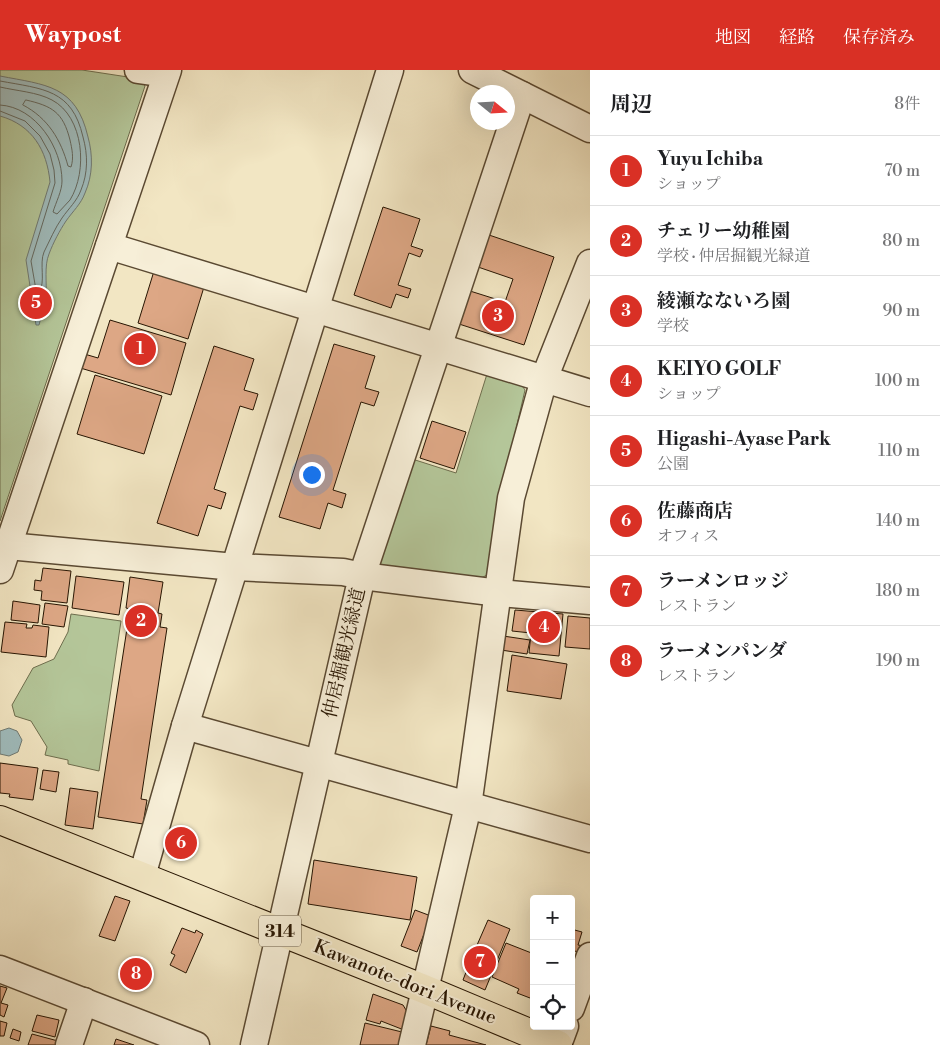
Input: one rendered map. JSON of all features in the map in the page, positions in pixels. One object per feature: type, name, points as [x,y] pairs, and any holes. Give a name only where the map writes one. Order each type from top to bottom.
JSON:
[{"type":"main road","name":"Kawanote-dori Avenue","points":[[0,820],[424,989],[558,1045]]},
{"type":"street","points":[[4,558],[167,72],[138,70]]},
{"type":"street","points":[[142,876],[186,726],[390,70]]},
{"type":"street","points":[[472,70],[590,129]]},
{"type":"street","points":[[522,94],[362,576],[499,593],[590,601]]},
{"type":"street","points":[[109,246],[590,393]]},
{"type":"street","points":[[412,1045],[468,806],[511,498],[544,379],[590,262]]},
{"type":"street","name":"仲居掘観光緑道","points":[[4,558],[343,572],[362,576],[254,1045]]},
{"type":"street","points":[[186,726],[590,839]]},
{"type":"street","points":[[575,997],[590,956]]},
{"type":"street","points":[[0,969],[196,1045]]},
{"type":"street","points":[[70,1045],[84,1001]]},
{"type":"street","points":[[558,1045],[564,1030]]},
{"type":"green space","points":[[0,70],[82,70],[141,79],[145,86],[0,521]]},
{"type":"green space","points":[[487,374],[521,384],[525,390],[499,503],[489,574],[479,579],[378,567],[409,458],[456,473]]},
{"type":"green space","points":[[71,614],[121,621],[99,771],[68,764],[68,760],[45,755],[47,747],[31,721],[15,716],[12,705],[33,668],[54,659],[68,632]]},
{"type":"water","points":[[0,76],[45,86],[57,90],[67,97],[76,107],[83,120],[91,151],[91,172],[88,186],[79,204],[59,232],[47,259],[46,296],[39,325],[36,325],[26,260],[50,182],[45,159],[36,140],[21,126],[0,116]]},
{"type":"water","points":[[9,728],[17,731],[22,740],[18,752],[9,756],[0,754],[0,731]]},
{"type":"building","points":[[383,207],[420,219],[411,246],[423,250],[420,257],[409,253],[398,285],[411,289],[408,298],[396,294],[391,308],[354,295]]},
{"type":"building","points":[[489,235],[554,257],[524,345],[459,324],[470,291],[505,302],[513,279],[478,267]]},
{"type":"building","points":[[154,271],[204,287],[188,339],[138,323]]},
{"type":"building","points":[[110,320],[186,343],[171,395],[77,367],[81,353],[98,358]]},
{"type":"building","points":[[334,344],[375,356],[365,388],[379,392],[374,406],[361,402],[333,490],[346,494],[342,508],[328,503],[320,529],[279,517]]},
{"type":"building","points":[[214,346],[254,359],[244,390],[258,394],[253,410],[240,406],[214,489],[226,493],[221,509],[208,505],[198,536],[157,523]]},
{"type":"building","points":[[95,375],[162,396],[144,454],[77,434]]},
{"type":"building","points":[[432,421],[466,432],[454,469],[420,458]]},
{"type":"building","points":[[43,568],[71,571],[67,603],[41,600],[42,591],[34,590],[35,580],[41,581]]},
{"type":"building","points":[[76,576],[124,582],[119,615],[72,608]]},
{"type":"building","points":[[130,577],[163,582],[158,613],[162,614],[160,627],[167,628],[141,799],[147,800],[143,824],[98,817],[130,609],[126,608]]},
{"type":"building","points":[[13,601],[40,605],[38,623],[11,620]]},
{"type":"building","points":[[45,603],[68,606],[64,627],[42,624]]},
{"type":"building","points":[[515,610],[563,614],[559,656],[529,653],[531,633],[512,631]]},
{"type":"building","points":[[568,616],[590,618],[590,649],[565,647]]},
{"type":"building","points":[[5,622],[27,624],[26,628],[32,628],[33,625],[49,627],[46,657],[1,652]]},
{"type":"building","points":[[503,636],[530,640],[527,654],[501,650]]},
{"type":"building","points":[[512,655],[567,664],[561,699],[507,691]]},
{"type":"building","points":[[0,763],[38,768],[33,800],[9,797],[10,794],[0,793]]},
{"type":"building","points":[[43,770],[59,772],[56,792],[40,789]]},
{"type":"building","points":[[70,788],[98,792],[93,829],[65,825]]},
{"type":"building","points":[[314,860],[417,877],[410,920],[308,904]]},
{"type":"building","points":[[115,896],[130,901],[115,941],[99,936]]},
{"type":"building","points":[[415,910],[431,916],[417,952],[401,946]]},
{"type":"building","points":[[488,920],[510,929],[485,990],[463,980],[468,967],[464,966],[470,951],[474,952]]},
{"type":"building","points":[[182,928],[195,933],[196,930],[203,934],[186,973],[170,965],[175,955],[171,953]]},
{"type":"building","points":[[575,930],[582,932],[578,945],[584,946],[582,953],[575,951]]},
{"type":"building","points":[[506,943],[530,952],[530,998],[517,993],[519,989],[492,977]]},
{"type":"building","points":[[0,986],[7,988],[1,1003],[8,1005],[4,1017],[0,1015]]},
{"type":"building","points":[[373,994],[403,1005],[409,1015],[404,1030],[381,1021],[380,1024],[366,1020]]},
{"type":"building","points":[[37,1015],[59,1020],[55,1037],[32,1031]]},
{"type":"building","points":[[0,1021],[7,1023],[4,1036],[0,1036]]},
{"type":"building","points":[[365,1023],[402,1032],[399,1045],[360,1045]]},
{"type":"building","points":[[431,1026],[450,1031],[449,1035],[486,1045],[426,1045]]},
{"type":"building","points":[[13,1029],[21,1032],[19,1041],[10,1038]]},
{"type":"building","points":[[32,1034],[58,1041],[57,1045],[28,1045]]},
{"type":"building","points":[[116,1039],[134,1045],[114,1045]]},
{"type":"place","name":"Higashi-Ayase Park","points":[[36,303]]},
{"type":"place","name":"綾瀬なないろ園","points":[[498,316]]},
{"type":"place","name":"Yuyu Ichiba","points":[[140,349]]},
{"type":"place","name":"チェリー幼稚園","points":[[141,621]]},
{"type":"place","name":"KEIYO GOLF","points":[[544,627]]},
{"type":"place","name":"佐藤商店","points":[[181,843]]},
{"type":"place","name":"ラーメンロッジ","points":[[480,962]]},
{"type":"place","name":"ラーメンパンダ","points":[[136,974]]}]
